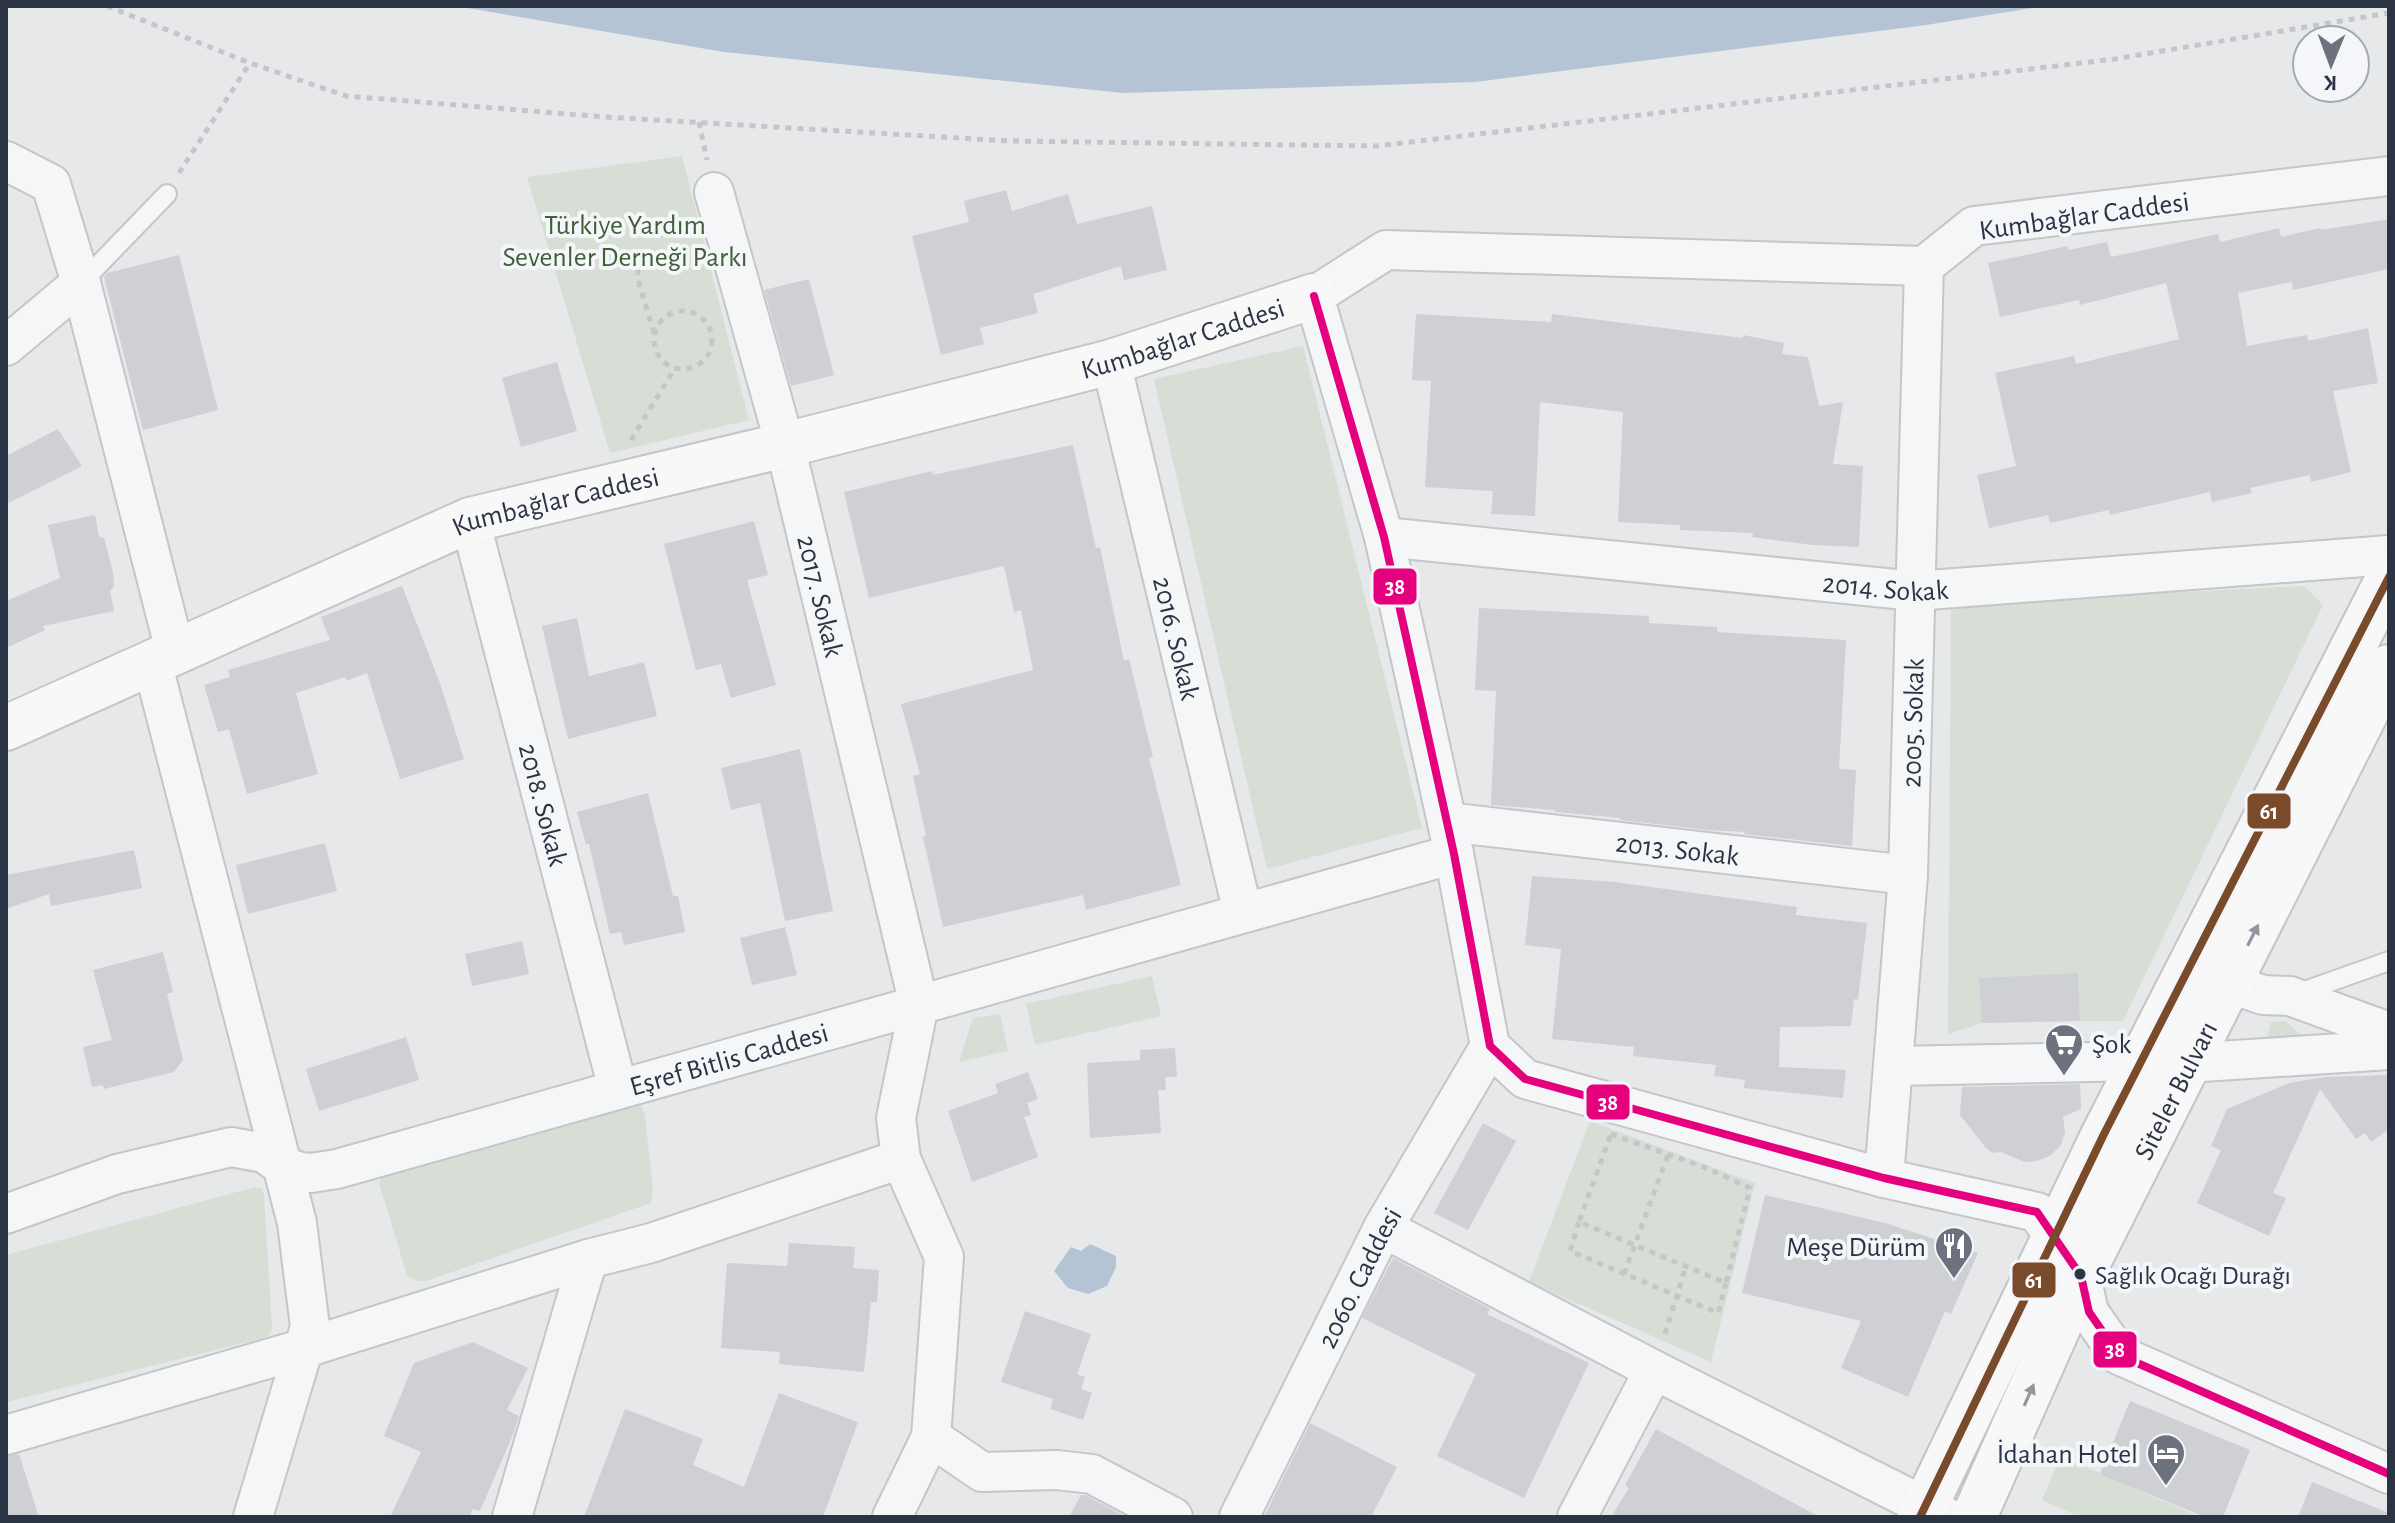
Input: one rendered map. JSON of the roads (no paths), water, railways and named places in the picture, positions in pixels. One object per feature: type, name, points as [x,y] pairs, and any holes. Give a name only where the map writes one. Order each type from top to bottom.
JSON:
[{"type":"main road","name":"Kumbağlar Caddesi","points":[[6,728],[470,520],[785,445],[1111,362],[1314,296]]},
{"type":"main road","name":"Siteler Bulvarı","points":[[1930,1513],[2053,1237],[2389,577]]},
{"type":"main road","name":"Siteler Bulvarı","points":[[1974,1517],[2081,1276],[2389,667]]},
{"type":"street","points":[[6,161],[51,184],[81,283],[164,656],[297,1223],[310,1327],[253,1517]]},
{"type":"street","name":"Kumbağlar Caddesi","points":[[1314,296],[1386,250],[1924,266],[1974,226],[2389,176]]},
{"type":"street","name":"2017. Sokak","points":[[714,192],[785,445],[919,1005]]},
{"type":"street","name":"2005. Sokak","points":[[1884,1178],[1908,875],[1924,266]]},
{"type":"street","points":[[6,346],[81,283]]},
{"type":"street","points":[[1314,296],[1384,537],[1451,838],[1490,1046],[1525,1079],[1884,1178],[2037,1212],[2081,1276],[2089,1312],[2119,1355],[2389,1474]]},
{"type":"street","name":"2016. Sokak","points":[[1111,362],[1243,913]]},
{"type":"street","name":"2018. Sokak","points":[[470,520],[618,1089]]},
{"type":"street","name":"2014. Sokak","points":[[1384,537],[1915,591],[2389,555]]},
{"type":"street","name":"Eşref Bitlis Caddesi","points":[[6,1214],[117,1174],[231,1147],[264,1153],[281,1165],[311,1173],[337,1169],[1243,913],[1451,838]]},
{"type":"street","name":"2013. Sokak","points":[[1451,838],[1908,875]]},
{"type":"street","points":[[2228,983],[2263,995],[2290,996],[2389,1032]]},
{"type":"street","points":[[892,1517],[931,1437],[944,1257],[901,1159],[896,1118],[919,1005]]},
{"type":"street","name":"2060. Caddesi","points":[[1239,1517],[1383,1228],[1490,1046]]},
{"type":"street","points":[[2187,1063],[2389,1050]]},
{"type":"street","points":[[1893,1066],[2141,1061]]},
{"type":"street","points":[[6,1435],[305,1348],[588,1259],[651,1243],[901,1159]]},
{"type":"street","points":[[1383,1228],[1930,1513]]},
{"type":"street","points":[[512,1517],[588,1259]]},
{"type":"street","points":[[1577,1517],[1654,1370]]},
{"type":"street","points":[[931,1437],[982,1472],[1057,1470],[1092,1474],[1173,1517]]},
{"type":"lane","points":[[81,283],[167,194]]},
{"type":"lane","points":[[2290,996],[2389,961]]},
{"type":"water","points":[[456,6],[2045,6],[1926,25],[1475,82],[1123,93],[724,52]]},
{"type":"water","points":[[1090,1244],[1116,1256],[1116,1267],[1107,1286],[1088,1294],[1068,1288],[1054,1271],[1071,1247],[1081,1251]]},
{"type":"place","name":"Şok","points":[[2064,1077]]},
{"type":"place","name":"Sağlık Ocağı Durağı","points":[[2080,1274]]},
{"type":"place","name":"Meşe Dürüm","points":[[1954,1280]]},
{"type":"place","name":"İdahan Hotel","points":[[2166,1487]]},
{"type":"park label","name":"Türkiye Yardım Sevenler Derneği Parkı","points":[[625,240]]}]
